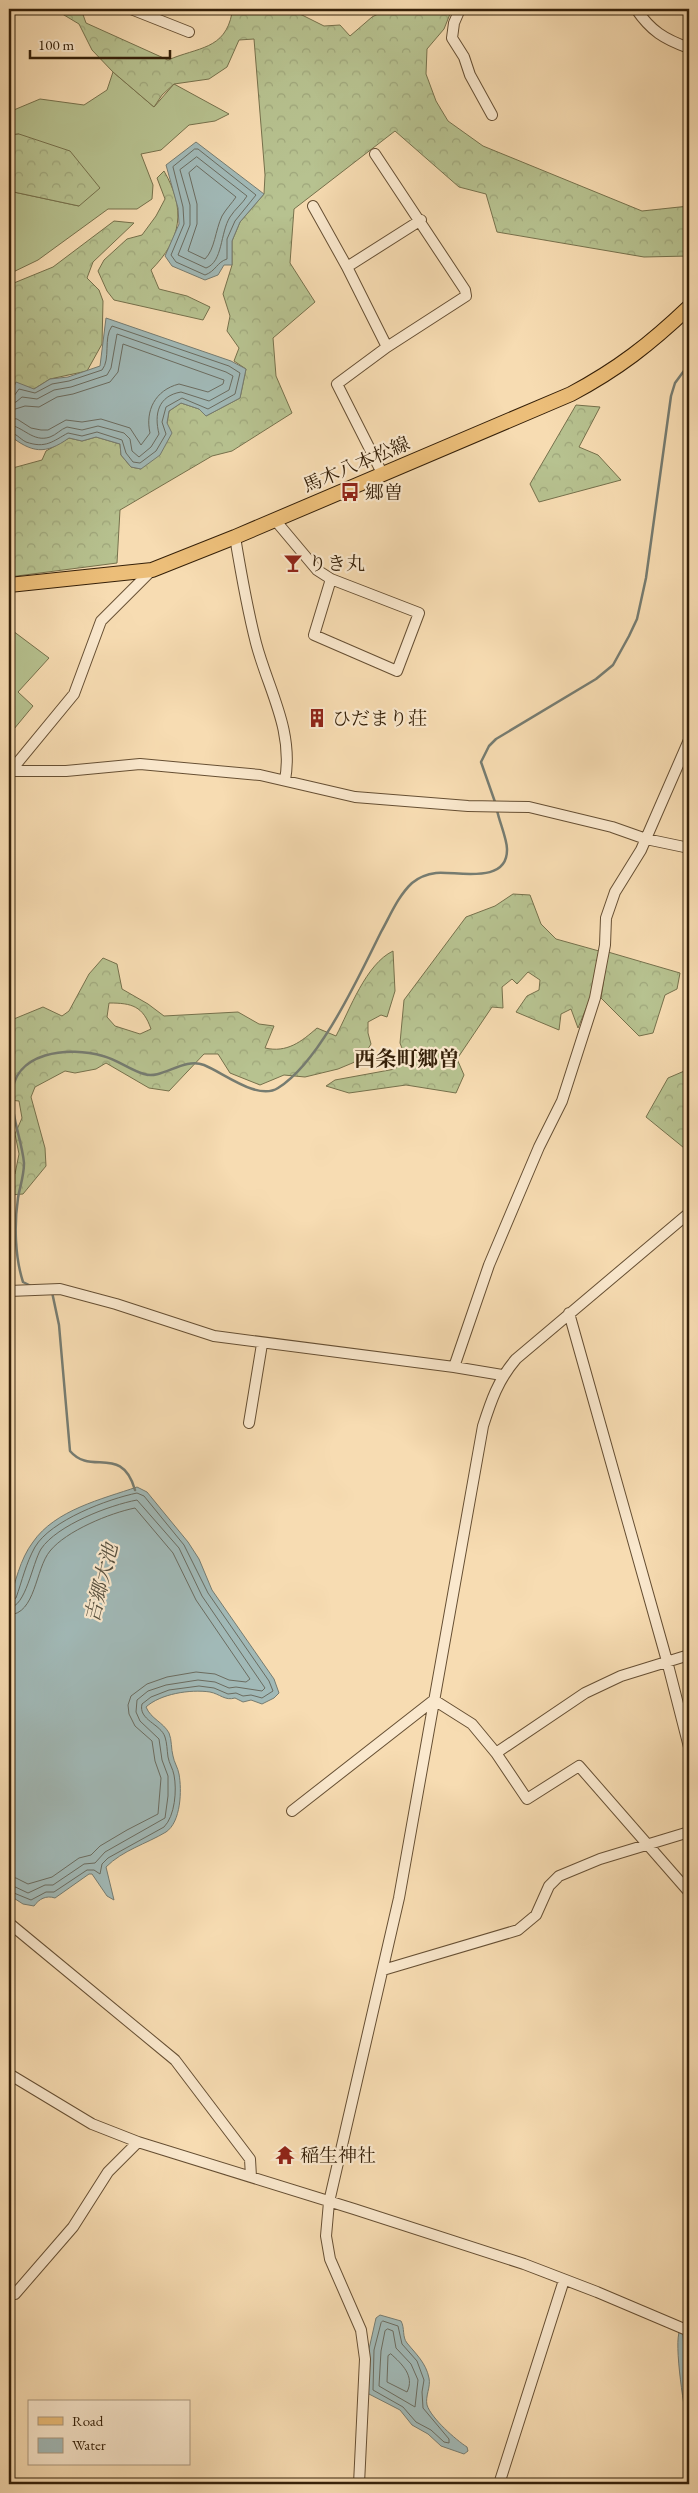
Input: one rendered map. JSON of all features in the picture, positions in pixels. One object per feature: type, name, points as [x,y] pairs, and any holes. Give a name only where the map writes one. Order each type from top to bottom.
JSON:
[{"type":"main road","name":"馬木八本松線","points":[[9,585],[152,570],[235,537],[571,394],[599,380],[644,348],[689,307]]},
{"type":"street","points":[[131,9],[189,32]]},
{"type":"street","points":[[460,9],[454,23],[452,38],[464,57],[470,75],[492,116]]},
{"type":"street","points":[[636,9],[645,22],[664,39],[689,48]]},
{"type":"street","points":[[375,154],[421,220],[465,290],[466,296],[387,347],[337,384],[382,473]]},
{"type":"street","points":[[313,206],[347,267],[387,347]]},
{"type":"street","points":[[347,267],[421,220]]},
{"type":"street","points":[[275,520],[317,570],[331,579],[419,613],[397,671],[314,635],[331,579]]},
{"type":"street","points":[[235,537],[243,588],[257,645],[280,709],[288,764],[285,780]]},
{"type":"street","points":[[9,772],[74,694],[101,621],[152,570]]},
{"type":"street","points":[[454,1367],[489,1265],[539,1147],[562,1101],[595,998],[605,945],[606,918],[615,892],[646,839],[689,740]]},
{"type":"street","points":[[9,772],[66,771],[140,764],[260,775],[355,797],[484,806],[529,807],[646,839],[689,848]]},
{"type":"street","points":[[359,2484],[365,2359],[361,2330],[330,2259],[326,2236],[329,2202],[399,1898],[483,1426],[494,1392],[502,1375],[516,1359],[689,1214]]},
{"type":"street","points":[[9,1291],[60,1289],[116,1304],[214,1336],[502,1375]]},
{"type":"street","points":[[569,1313],[667,1661],[689,1747]]},
{"type":"street","points":[[249,1424],[262,1344]]},
{"type":"street","points":[[496,1753],[584,1693],[621,1676],[689,1655]]},
{"type":"street","points":[[434,1700],[472,1724],[496,1753],[527,1799],[579,1766],[689,1892]]},
{"type":"street","points":[[292,1811],[434,1700]]},
{"type":"street","points":[[383,1970],[518,1930],[536,1915],[550,1886],[559,1876],[600,1860],[689,1832]]},
{"type":"street","points":[[9,1923],[175,2060],[250,2159],[251,2176]]},
{"type":"street","points":[[9,2074],[92,2124],[138,2142],[251,2176],[524,2264],[689,2332]]},
{"type":"street","points":[[15,2294],[73,2227],[108,2172],[138,2142]]},
{"type":"street","points":[[499,2484],[564,2280]]},
{"type":"green space","points":[[54,9],[81,9],[86,23],[168,60],[209,46],[217,41],[228,25],[232,13],[237,9],[290,9],[324,26],[340,25],[350,36],[372,17],[388,9],[452,9],[444,29],[427,49],[426,74],[436,101],[448,121],[483,146],[642,211],[689,206],[689,256],[644,257],[497,232],[486,194],[459,187],[395,131],[294,209],[290,263],[315,302],[273,338],[276,376],[292,413],[232,451],[212,456],[120,510],[117,563],[9,577],[9,469],[42,460],[46,451],[69,438],[82,441],[96,437],[120,444],[121,455],[131,467],[141,469],[167,423],[169,411],[181,403],[199,409],[206,416],[240,398],[246,369],[234,361],[239,348],[227,331],[230,316],[223,294],[232,265],[232,241],[240,222],[264,194],[265,175],[254,39],[239,40],[227,67],[209,79],[174,84],[162,95],[154,107],[113,72],[92,50],[79,24]]},
{"type":"green space","points":[[113,72],[154,107],[174,84],[229,114],[215,121],[189,125],[161,150],[141,154],[153,185],[152,199],[137,209],[108,209],[38,260],[9,274],[9,191],[79,206],[19,134],[9,135],[9,112],[40,99],[84,105],[107,90]]},
{"type":"green space","points":[[19,134],[70,151],[100,188],[79,206],[9,191],[9,135]]},
{"type":"green space","points":[[164,171],[176,198],[177,223],[175,235],[169,247],[151,270],[159,289],[187,296],[210,307],[203,320],[114,300],[107,291],[98,271],[104,260],[127,239],[142,235],[156,216],[165,199],[157,178]]},
{"type":"green space","points":[[114,221],[134,223],[93,262],[87,278],[99,290],[103,301],[102,344],[87,371],[50,379],[34,389],[9,397],[9,285],[53,267]]},
{"type":"green space","points":[[576,405],[600,407],[579,447],[598,455],[621,480],[539,502],[530,484]]},
{"type":"green space","points":[[9,628],[49,658],[18,692],[33,706],[9,735]]},
{"type":"green space","points":[[513,894],[530,895],[541,924],[556,939],[599,951],[590,999],[578,1028],[571,1009],[561,1014],[559,1030],[516,1012],[527,996],[539,990],[540,980],[528,972],[517,984],[512,979],[502,987],[503,1008],[492,1007],[457,1059],[464,1075],[456,1093],[406,1085],[349,1093],[326,1086],[335,1080],[395,1069],[406,1059],[400,1043],[404,1000],[466,917],[495,906]]},
{"type":"green space","points":[[393,951],[395,991],[387,1017],[381,1015],[368,1022],[371,1044],[362,1059],[338,1069],[305,1077],[284,1075],[260,1085],[230,1073],[218,1054],[204,1054],[169,1091],[149,1088],[106,1063],[96,1069],[75,1073],[65,1071],[35,1087],[31,1097],[45,1148],[46,1166],[23,1194],[10,1195],[9,1180],[15,1174],[19,1154],[15,1134],[22,1118],[19,1101],[9,1100],[9,1021],[43,1007],[62,1016],[69,1011],[89,974],[103,958],[117,964],[122,989],[164,1016],[238,1012],[259,1024],[274,1026],[265,1048],[280,1049],[293,1045],[317,1028],[336,1036],[367,976],[383,957]],"holes":[[[109,1003],[136,1007],[144,1015],[151,1029],[140,1034],[115,1026],[107,1017]]]},
{"type":"green space","points":[[608,952],[680,973],[677,989],[665,995],[653,1033],[639,1036],[601,998]]},
{"type":"green space","points":[[689,1069],[689,1152],[646,1117],[668,1078]]},
{"type":"water","points":[[196,142],[264,194],[240,222],[232,241],[232,265],[224,265],[218,275],[205,280],[172,266],[165,256],[179,224],[178,208],[166,165]]},
{"type":"water","points":[[106,318],[231,361],[246,369],[240,398],[206,416],[199,409],[181,403],[169,411],[167,423],[172,433],[160,455],[141,469],[131,467],[121,455],[120,444],[96,437],[82,441],[69,438],[53,447],[39,450],[17,441],[9,435],[9,397],[16,382],[34,389],[50,379],[68,377],[100,366]]},
{"type":"water","name":"吉郷大池","points":[[137,1487],[147,1492],[188,1542],[199,1559],[212,1590],[274,1679],[279,1693],[262,1704],[251,1700],[243,1702],[235,1698],[225,1698],[214,1693],[202,1691],[185,1692],[152,1702],[146,1707],[151,1715],[169,1733],[179,1774],[179,1805],[175,1821],[166,1832],[120,1856],[106,1867],[114,1900],[107,1896],[92,1874],[89,1874],[55,1898],[43,1898],[34,1906],[23,1904],[9,1895],[9,1603],[18,1571],[28,1549],[42,1531],[66,1514],[80,1507]]},
{"type":"water","points":[[380,2315],[401,2321],[405,2341],[420,2359],[428,2373],[427,2405],[429,2410],[444,2428],[467,2447],[468,2451],[464,2454],[441,2446],[428,2434],[412,2425],[400,2410],[367,2393],[369,2349],[376,2318]]},
{"type":"water","points":[[680,2330],[689,2330],[689,2433],[679,2363],[678,2337]]},
{"type":"waterway","points":[[495,802],[481,762],[489,746],[496,739],[596,679],[613,665],[637,619],[646,578],[671,396],[675,383],[689,364]]},
{"type":"waterway","points":[[31,1286],[23,1282],[18,1262],[16,1241],[18,1198],[24,1163],[12,1097],[15,1082],[22,1070],[32,1061],[60,1052],[90,1053],[114,1060],[144,1074],[158,1074],[196,1063],[204,1065],[251,1089],[270,1091],[278,1088],[294,1076],[323,1039],[350,994],[395,906],[412,883],[430,874],[480,874],[499,868],[505,860],[507,845],[497,810]]},
{"type":"waterway","points":[[52,1292],[59,1325],[70,1451],[78,1458],[87,1461],[114,1464],[122,1468],[129,1476],[135,1490]]},
{"type":"place","name":"郷曽","points":[[350,492]]},
{"type":"place","name":"りき丸","points":[[293,563]]},
{"type":"place","name":"ひだまり荘","points":[[317,718]]},
{"type":"place","name":"稲生神社","points":[[285,2155]]},
{"type":"district","name":"西条町郷曽","points":[[407,1059]]}]
